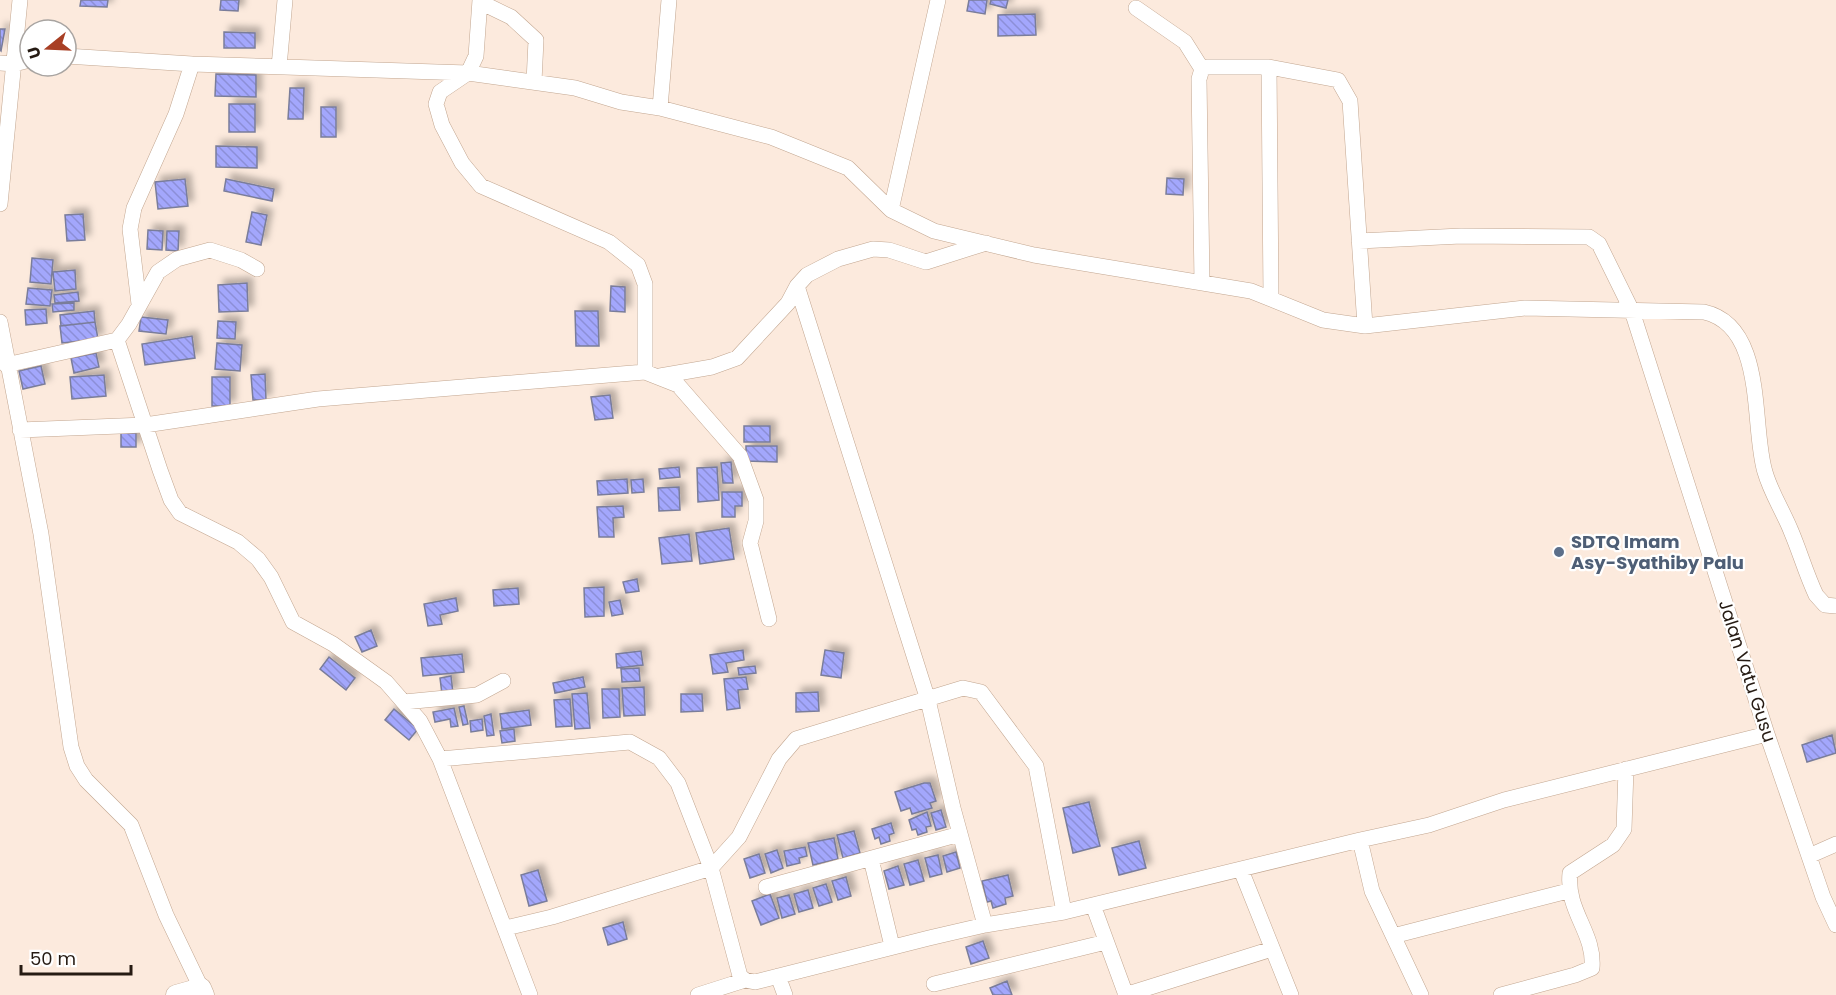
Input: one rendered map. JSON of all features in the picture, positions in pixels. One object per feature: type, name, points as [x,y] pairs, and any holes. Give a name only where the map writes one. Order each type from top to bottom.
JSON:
[{"type":"street","points":[[0,204],[7,64],[20,0]]},
{"type":"street","points":[[279,67],[285,0]]},
{"type":"street","points":[[660,108],[669,0]]},
{"type":"street","points":[[891,210],[938,0]]},
{"type":"street","points":[[534,81],[536,40],[511,17],[480,1],[478,49],[468,73],[440,93],[436,104],[442,125],[462,163],[481,186],[609,243],[639,265],[645,284],[652,374]]},
{"type":"street","points":[[1136,9],[1185,42],[1202,69],[1199,79],[1202,283]]},
{"type":"street","points":[[78,57],[192,64],[468,73],[575,88],[621,102],[660,108],[771,137],[848,168],[891,210],[934,231],[1034,255],[1271,297],[1323,320],[1365,326],[1525,308],[1704,312],[1721,316],[1735,331],[1755,387],[1767,480],[1816,595],[1825,605],[1836,606]]},
{"type":"street","points":[[139,304],[130,229],[134,208],[176,114],[192,64]]},
{"type":"street","points":[[1202,69],[1207,67],[1269,67],[1338,80],[1346,93],[1351,112],[1365,326]]},
{"type":"street","points":[[1269,67],[1271,297]]},
{"type":"street","name":"Jalan Vatu Gusu","points":[[1359,241],[1461,236],[1589,237],[1599,244],[1632,311],[1767,734],[1809,856],[1836,925]]},
{"type":"street","points":[[20,430],[145,425],[318,399],[652,374],[712,367],[737,358],[788,303],[797,286],[817,267],[858,253],[889,250],[926,262],[986,243]]},
{"type":"street","points":[[6,364],[117,340],[129,324],[158,272],[177,259],[210,250],[241,260],[257,269]]},
{"type":"street","points":[[797,286],[928,700],[960,834],[985,925]]},
{"type":"street","points":[[0,329],[41,534],[74,756],[86,780],[131,825],[166,915],[203,991],[176,995]]},
{"type":"street","points":[[117,340],[171,500],[180,513],[238,542],[258,559],[271,577],[293,622],[357,661],[386,682],[420,721],[441,759],[530,995]]},
{"type":"street","points":[[652,374],[678,385],[741,456],[756,500],[756,521],[750,543],[769,619]]},
{"type":"street","points":[[404,702],[477,695],[503,681]]},
{"type":"street","points":[[506,928],[552,917],[711,868],[739,837],[779,759],[796,739],[816,731],[963,688],[981,692],[1008,732],[1026,749],[1036,766],[1064,912]]},
{"type":"street","points":[[698,995],[745,980],[755,981],[778,976],[892,946],[985,925],[1064,912],[1429,825],[1504,800],[1767,734]]},
{"type":"street","points":[[441,759],[630,742],[659,758],[678,783],[711,868],[740,976],[745,980]]},
{"type":"street","points":[[1502,995],[1575,975],[1592,968],[1593,953],[1568,891],[1570,873],[1612,845],[1624,829],[1626,769]]},
{"type":"street","points":[[766,887],[960,834]]},
{"type":"street","points":[[1360,840],[1372,891],[1421,995]]},
{"type":"street","points":[[1809,856],[1836,844]]},
{"type":"street","points":[[871,860],[892,946]]},
{"type":"street","points":[[1241,870],[1291,995]]},
{"type":"street","points":[[1393,936],[1568,891]]},
{"type":"street","points":[[1093,905],[1125,995],[1272,949]]},
{"type":"street","points":[[933,984],[1106,942]]},
{"type":"street","points":[[778,976],[785,995]]},
{"type":"building","points":[[81,0],[108,0],[107,7],[80,6]]},
{"type":"building","points":[[221,0],[239,0],[238,11],[220,10]]},
{"type":"building","points":[[969,0],[987,0],[985,14],[967,11]]},
{"type":"building","points":[[991,0],[1008,0],[1006,8],[990,4]]},
{"type":"building","points":[[1035,14],[1036,35],[998,36],[998,15]]},
{"type":"building","points":[[0,29],[5,29],[1,51],[0,50]]},
{"type":"building","points":[[224,32],[255,33],[255,48],[224,48]]},
{"type":"building","points":[[216,74],[256,75],[256,97],[215,96]]},
{"type":"building","points":[[290,88],[304,88],[303,119],[288,119]]},
{"type":"building","points":[[229,104],[255,104],[255,132],[229,132]]},
{"type":"building","points":[[321,107],[336,107],[336,137],[321,137]]},
{"type":"building","points":[[216,146],[257,147],[257,168],[216,167]]},
{"type":"building","points":[[1167,178],[1184,179],[1183,195],[1166,194]]},
{"type":"building","points":[[185,179],[188,206],[158,209],[155,182]]},
{"type":"building","points":[[226,179],[274,189],[272,201],[224,191]]},
{"type":"building","points":[[252,212],[267,215],[261,245],[246,242]]},
{"type":"building","points":[[83,214],[85,240],[67,241],[65,215]]},
{"type":"building","points":[[148,230],[163,231],[162,250],[147,249]]},
{"type":"building","points":[[167,231],[179,231],[178,251],[166,250]]},
{"type":"building","points":[[32,258],[53,260],[51,284],[30,282]]},
{"type":"building","points":[[75,270],[76,289],[55,291],[53,272]]},
{"type":"building","points":[[247,283],[248,311],[219,312],[218,285]]},
{"type":"building","points":[[611,286],[625,287],[625,312],[610,311]]},
{"type":"building","points":[[28,288],[52,290],[50,306],[26,304]]},
{"type":"building","points":[[78,292],[79,301],[55,303],[54,295]]},
{"type":"building","points":[[74,303],[74,310],[53,312],[52,304]]},
{"type":"building","points":[[46,309],[47,323],[26,325],[25,310]]},
{"type":"building","points":[[94,311],[95,322],[61,326],[60,315]]},
{"type":"building","points":[[575,311],[598,311],[599,346],[576,346]]},
{"type":"building","points":[[141,317],[168,320],[166,334],[139,331]]},
{"type":"building","points":[[218,321],[236,322],[235,339],[217,338]]},
{"type":"building","points":[[95,322],[98,339],[62,343],[60,326]]},
{"type":"building","points":[[192,336],[195,358],[145,365],[142,344]]},
{"type":"building","points":[[217,343],[242,345],[240,371],[215,369]]},
{"type":"building","points":[[96,353],[99,367],[74,373],[71,358]]},
{"type":"building","points":[[41,366],[45,384],[23,389],[19,371]]},
{"type":"building","points":[[265,374],[266,400],[253,400],[251,375]]},
{"type":"building","points":[[104,375],[106,396],[72,399],[70,377]]},
{"type":"building","points":[[212,377],[230,377],[230,406],[212,406]]},
{"type":"building","points":[[610,395],[613,418],[595,420],[591,397]]},
{"type":"building","points":[[744,426],[770,426],[770,442],[744,442]]},
{"type":"building","points":[[121,433],[136,433],[136,447],[121,447]]},
{"type":"building","points":[[746,446],[777,446],[777,462],[746,461]]},
{"type":"building","points":[[731,462],[733,483],[723,483],[721,463]]},
{"type":"building","points":[[679,467],[680,477],[660,479],[659,469]]},
{"type":"building","points":[[717,467],[719,500],[698,502],[697,468]]},
{"type":"building","points":[[627,479],[628,493],[598,495],[597,481]]},
{"type":"building","points":[[643,479],[644,492],[632,493],[631,480]]},
{"type":"building","points":[[679,487],[680,510],[659,511],[658,488]]},
{"type":"building","points":[[722,492],[742,492],[742,506],[735,506],[735,517],[722,517]]},
{"type":"building","points":[[623,506],[624,517],[613,518],[614,537],[599,537],[597,507]]},
{"type":"building","points":[[729,528],[734,559],[700,564],[696,533]]},
{"type":"building","points":[[689,534],[692,561],[662,564],[659,538]]},
{"type":"building","points":[[637,579],[639,591],[626,593],[623,582]]},
{"type":"building","points":[[604,587],[604,616],[585,617],[584,588]]},
{"type":"building","points":[[518,588],[519,604],[494,606],[493,590]]},
{"type":"building","points":[[456,598],[458,611],[440,615],[442,624],[428,626],[424,604]]},
{"type":"building","points":[[620,600],[623,614],[612,616],[609,602]]},
{"type":"building","points":[[371,630],[377,646],[362,652],[355,637]]},
{"type":"building","points":[[743,650],[744,660],[726,663],[728,672],[713,674],[710,655]]},
{"type":"building","points":[[825,650],[844,653],[841,678],[821,675]]},
{"type":"building","points":[[641,651],[643,665],[617,668],[616,654]]},
{"type":"building","points":[[462,654],[464,672],[423,676],[421,658]]},
{"type":"building","points":[[329,657],[355,678],[346,690],[320,669]]},
{"type":"building","points":[[755,666],[756,673],[739,675],[738,668]]},
{"type":"building","points":[[639,668],[640,681],[622,682],[621,669]]},
{"type":"building","points":[[451,676],[453,693],[442,694],[440,678]]},
{"type":"building","points":[[583,677],[585,687],[555,693],[553,683]]},
{"type":"building","points":[[746,677],[748,689],[738,690],[740,708],[727,710],[724,679]]},
{"type":"building","points":[[644,687],[645,715],[624,716],[622,688]]},
{"type":"building","points":[[602,689],[619,689],[620,717],[603,718]]},
{"type":"building","points":[[818,692],[819,711],[796,712],[796,693]]},
{"type":"building","points":[[587,693],[590,728],[575,729],[572,694]]},
{"type":"building","points":[[681,694],[702,694],[703,711],[681,712]]},
{"type":"building","points":[[570,699],[572,726],[556,727],[554,700]]},
{"type":"building","points":[[464,706],[468,724],[463,725],[459,707]]},
{"type":"building","points":[[454,708],[458,726],[451,727],[450,719],[435,722],[433,712]]},
{"type":"building","points":[[394,709],[418,729],[409,740],[385,720]]},
{"type":"building","points":[[529,710],[531,725],[502,729],[500,714]]},
{"type":"building","points":[[491,714],[494,735],[487,736],[484,716]]},
{"type":"building","points":[[482,719],[483,730],[471,732],[470,721]]},
{"type":"building","points":[[514,729],[515,741],[502,743],[500,731]]},
{"type":"building","points":[[1832,735],[1836,753],[1807,762],[1802,745]]},
{"type":"building","points":[[930,783],[936,801],[930,803],[932,808],[912,814],[910,808],[901,811],[895,792]]},
{"type":"building","points":[[1089,802],[1100,846],[1073,853],[1063,808]]},
{"type":"building","points":[[941,810],[946,827],[936,830],[931,813]]},
{"type":"building","points":[[927,812],[931,826],[926,827],[927,832],[918,835],[916,829],[912,830],[909,820]]},
{"type":"building","points":[[891,823],[894,833],[889,835],[890,841],[881,844],[879,837],[875,839],[872,829]]},
{"type":"building","points":[[854,831],[860,853],[843,858],[837,835]]},
{"type":"building","points":[[834,838],[838,859],[813,865],[808,843]]},
{"type":"building","points":[[1139,841],[1146,868],[1119,875],[1112,848]]},
{"type":"building","points":[[805,847],[807,856],[799,858],[800,863],[787,866],[784,851]]},
{"type":"building","points":[[777,850],[783,868],[771,873],[765,854]]},
{"type":"building","points":[[956,852],[960,868],[947,872],[943,856]]},
{"type":"building","points":[[759,854],[765,873],[750,878],[744,859]]},
{"type":"building","points":[[938,855],[942,874],[930,877],[925,858]]},
{"type":"building","points":[[918,860],[924,881],[910,885],[904,864]]},
{"type":"building","points":[[898,866],[904,885],[889,889],[884,871]]},
{"type":"building","points":[[538,870],[547,901],[529,906],[521,875]]},
{"type":"building","points":[[1008,875],[1013,896],[1005,898],[1006,904],[993,908],[991,901],[987,902],[982,881]]},
{"type":"building","points":[[846,877],[851,896],[838,900],[832,881]]},
{"type":"building","points":[[826,884],[832,902],[819,906],[813,888]]},
{"type":"building","points":[[808,890],[813,908],[799,912],[794,894]]},
{"type":"building","points":[[770,894],[779,918],[761,925],[752,901]]},
{"type":"building","points":[[789,895],[795,914],[782,918],[777,898]]},
{"type":"building","points":[[623,922],[627,939],[608,945],[603,928]]},
{"type":"building","points":[[983,941],[989,958],[971,964],[966,947]]},
{"type":"building","points":[[1007,981],[1012,995],[993,995],[990,988]]},
{"type":"place","name":"SDTQ Imam Asy-Syathiby Palu","points":[[1559,552]]}]
